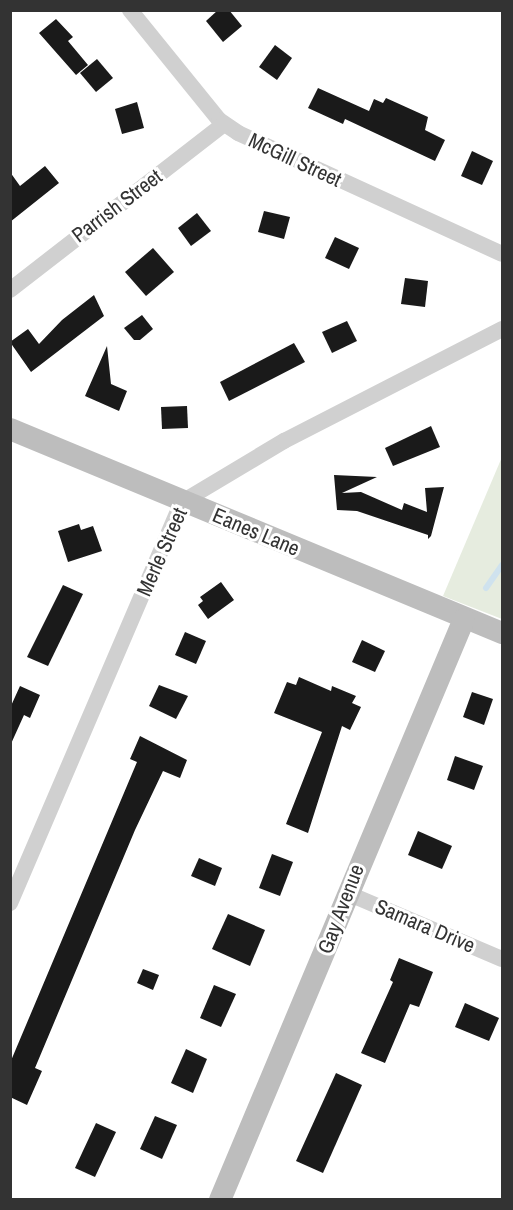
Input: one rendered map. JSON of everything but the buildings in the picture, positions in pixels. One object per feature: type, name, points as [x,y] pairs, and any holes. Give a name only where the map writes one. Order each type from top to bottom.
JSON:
[{"type":"street","name":"McGill Street","points":[[130,10],[224,124],[502,254]]},
{"type":"street","name":"Parrish Street","points":[[10,290],[224,124]]},
{"type":"street","name":"Merle Street","points":[[10,903],[182,502],[284,441],[502,329]]},
{"type":"street","name":"Eanes Lane","points":[[10,429],[502,633]]},
{"type":"street","name":"Gay Avenue","points":[[220,1200],[464,619]]},
{"type":"street","name":"Samara Drive","points":[[347,893],[502,959]]},
{"type":"shaded area","points":[[502,457],[502,619],[443,596]]},
{"type":"waterway","points":[[486,588],[502,565]]}]
